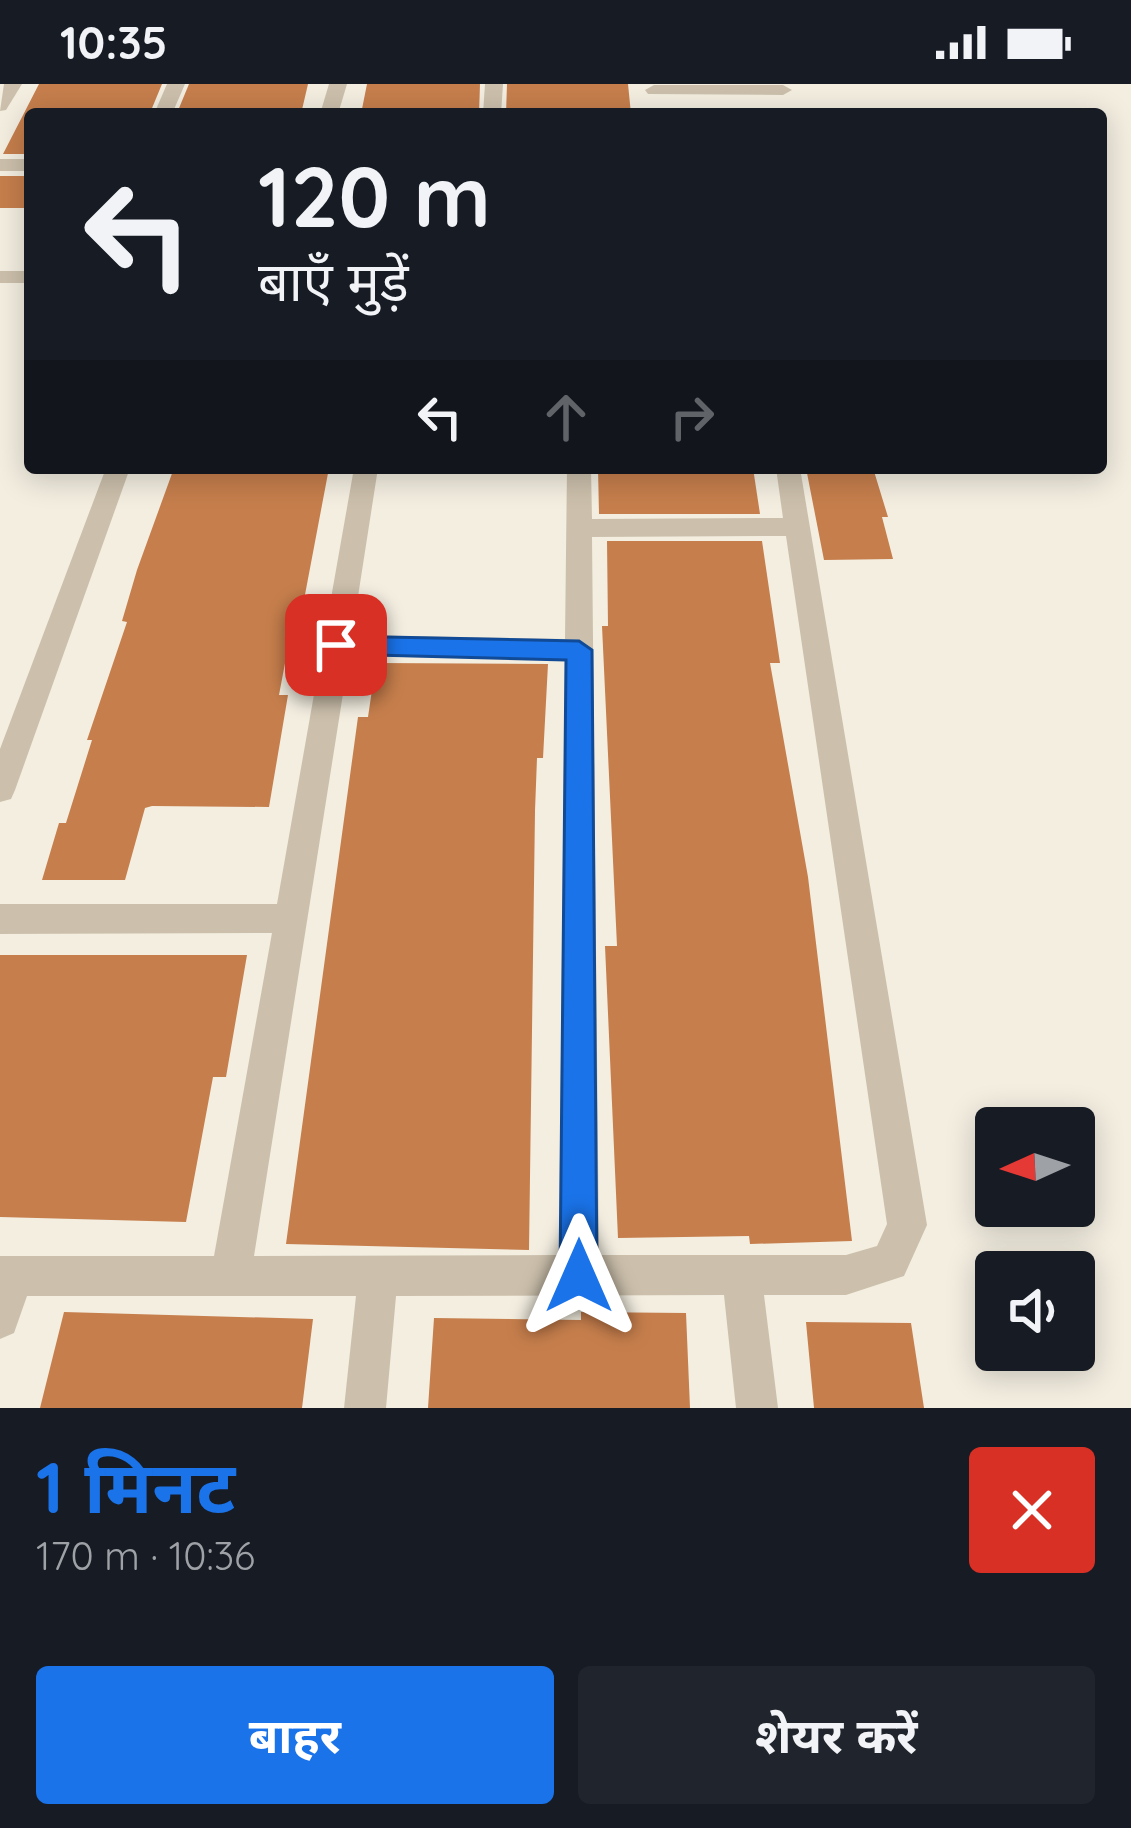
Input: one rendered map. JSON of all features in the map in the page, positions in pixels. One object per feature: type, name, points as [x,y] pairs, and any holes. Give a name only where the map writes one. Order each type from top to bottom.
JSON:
[{"type":"street","points":[[0,106],[14,84]]},
{"type":"street","points":[[654,87],[783,90]]},
{"type":"street","points":[[0,790],[116,474]]},
{"type":"street","points":[[231,1275],[365,474]]},
{"type":"street","points":[[579,474],[579,1276]]},
{"type":"street","points":[[0,1319],[6,1276],[846,1274],[875,1270],[890,1262],[907,1225],[789,474]]},
{"type":"street","points":[[580,528],[797,527]]},
{"type":"street","points":[[336,645],[579,650]]},
{"type":"street","points":[[0,919],[290,918]]},
{"type":"street","points":[[364,1408],[378,1275]]},
{"type":"street","points":[[742,1275],[757,1408]]},
{"type":"building","points":[[39,84],[162,84],[152,108],[27,108]]},
{"type":"building","points":[[189,84],[308,84],[302,108],[179,108]]},
{"type":"building","points":[[367,84],[480,84],[479,108],[362,108]]},
{"type":"building","points":[[507,84],[628,84],[630,108],[506,108]]},
{"type":"building","points":[[24,113],[24,154],[3,154]]},
{"type":"building","points":[[0,176],[24,176],[24,208],[0,208]]},
{"type":"building","points":[[172,474],[328,474],[300,621],[293,621],[279,695],[288,695],[269,807],[145,808],[125,880],[42,880],[92,740],[87,740],[127,622],[122,621]]},
{"type":"building","points":[[598,474],[754,474],[760,514],[599,514]]},
{"type":"building","points":[[807,474],[875,474],[888,517],[882,517],[893,559],[824,560]]},
{"type":"building","points":[[607,541],[762,541],[780,663],[770,663],[808,877],[852,1241],[750,1244],[749,1236],[618,1238],[605,946],[617,946],[602,626],[608,626]]},
{"type":"building","points":[[376,663],[548,664],[535,811],[529,1250],[286,1244],[358,717],[368,717]]},
{"type":"building","points":[[0,955],[247,955],[226,1077],[213,1077],[186,1222],[0,1217]]},
{"type":"building","points":[[64,1312],[313,1319],[302,1408],[40,1408]]},
{"type":"building","points":[[581,1312],[686,1313],[690,1408],[428,1408],[434,1318],[581,1320]]},
{"type":"building","points":[[806,1322],[911,1323],[924,1408],[814,1408]]},
{"type":"route","points":[[336,645],[579,650],[579,1276]]}]
